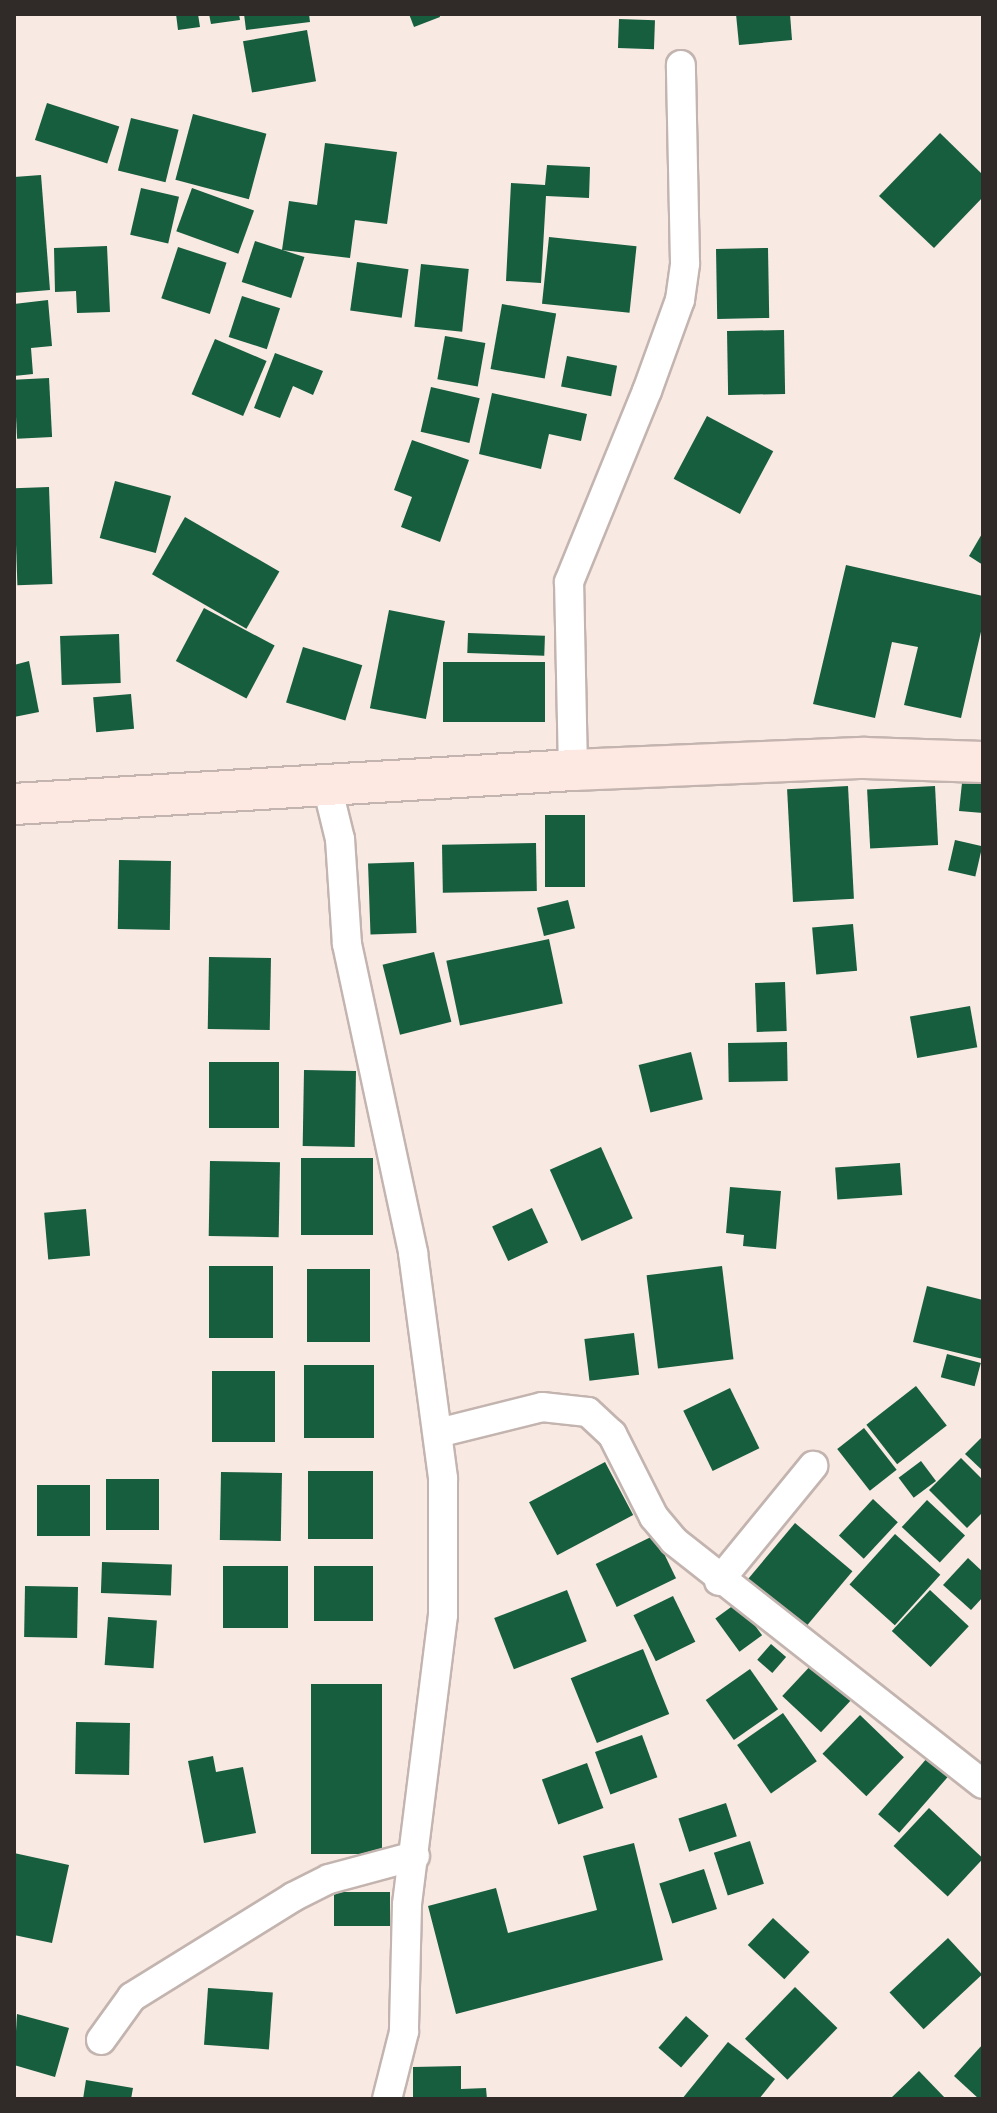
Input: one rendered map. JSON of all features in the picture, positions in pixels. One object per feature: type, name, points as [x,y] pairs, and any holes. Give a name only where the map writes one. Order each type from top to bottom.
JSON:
[{"type":"main road","points":[[14,804],[326,782],[573,770],[865,758],[983,762]]},
{"type":"street","points":[[573,770],[569,582],[647,391],[680,300],[685,263],[687,170],[681,65]]},
{"type":"street","points":[[326,782],[340,839],[347,944],[396,1158],[438,1433],[443,1615],[407,1905],[404,2032],[387,2099]]},
{"type":"street","points":[[438,1433],[542,1407],[561,1405],[588,1412],[612,1434],[654,1517],[719,1581],[983,1784]]},
{"type":"street","points":[[719,1581],[813,1466]]},
{"type":"street","points":[[101,2040],[132,1997],[293,1897],[329,1879],[415,1856]]},
{"type":"building","points":[[176,14],[198,14],[200,27],[178,30]]},
{"type":"building","points":[[209,14],[239,14],[240,20],[211,24]]},
{"type":"building","points":[[244,14],[309,14],[310,22],[246,30]]},
{"type":"building","points":[[409,14],[439,14],[440,17],[414,27]]},
{"type":"building","points":[[736,14],[790,14],[792,40],[739,45]]},
{"type":"building","points":[[619,19],[655,20],[654,49],[618,48]]},
{"type":"building","points":[[307,30],[316,81],[252,92],[243,41]]},
{"type":"building","points":[[47,103],[119,126],[107,164],[35,140]]},
{"type":"building","points":[[193,114],[266,134],[249,199],[175,180]]},
{"type":"building","points":[[131,118],[179,130],[165,182],[118,170]]},
{"type":"building","points":[[940,133],[983,175],[983,197],[934,248],[879,196]]},
{"type":"building","points":[[325,143],[397,152],[387,224],[355,220],[350,258],[282,250],[289,201],[317,205]]},
{"type":"building","points":[[547,165],[590,167],[589,198],[546,196],[541,283],[506,281],[511,183],[545,185]]},
{"type":"building","points":[[41,175],[50,290],[14,293],[14,177]]},
{"type":"building","points":[[141,188],[179,197],[168,244],[130,235]]},
{"type":"building","points":[[192,188],[254,211],[238,254],[176,231]]},
{"type":"building","points":[[549,237],[637,246],[630,313],[542,304]]},
{"type":"building","points":[[255,241],[304,257],[291,298],[242,282]]},
{"type":"building","points":[[107,246],[110,312],[77,313],[76,291],[55,292],[54,248]]},
{"type":"building","points":[[178,247],[227,263],[210,314],[161,298]]},
{"type":"building","points":[[768,248],[769,318],[717,319],[716,249]]},
{"type":"building","points":[[357,262],[408,269],[402,318],[350,311]]},
{"type":"building","points":[[421,264],[469,269],[462,332],[414,327]]},
{"type":"building","points":[[242,296],[280,308],[267,349],[229,337]]},
{"type":"building","points":[[48,300],[52,346],[31,348],[33,374],[14,376],[14,304]]},
{"type":"building","points":[[502,304],[556,314],[545,379],[491,369]]},
{"type":"building","points":[[784,330],[785,394],[728,395],[727,331]]},
{"type":"building","points":[[445,336],[485,343],[478,386],[437,379]]},
{"type":"building","points":[[215,339],[267,361],[243,416],[192,394]]},
{"type":"building","points":[[275,353],[323,371],[313,395],[293,386],[280,418],[254,408]]},
{"type":"building","points":[[567,356],[617,366],[611,396],[561,386]]},
{"type":"building","points":[[49,378],[52,437],[17,439],[14,380]]},
{"type":"building","points":[[431,387],[480,398],[469,443],[421,432]]},
{"type":"building","points":[[492,393],[587,414],[581,441],[549,434],[541,469],[479,454]]},
{"type":"building","points":[[707,416],[773,451],[740,514],[674,479]]},
{"type":"building","points":[[412,440],[469,460],[440,542],[401,527],[412,497],[394,490]]},
{"type":"building","points":[[115,481],[171,496],[156,553],[100,538]]},
{"type":"building","points":[[49,487],[52,584],[17,585],[14,488]]},
{"type":"building","points":[[185,517],[279,572],[246,629],[152,574]]},
{"type":"building","points":[[983,532],[983,565],[969,556]]},
{"type":"building","points":[[846,565],[983,596],[983,623],[961,718],[904,705],[918,647],[892,642],[875,718],[813,704]]},
{"type":"building","points":[[204,608],[275,646],[246,699],[176,661]]},
{"type":"building","points":[[389,610],[445,621],[426,719],[370,708]]},
{"type":"building","points":[[468,633],[545,636],[544,656],[467,653]]},
{"type":"building","points":[[119,634],[121,683],[62,685],[60,636]]},
{"type":"building","points":[[303,647],[362,665],[345,721],[286,702]]},
{"type":"building","points":[[29,661],[39,712],[14,717],[14,665]]},
{"type":"building","points":[[443,662],[545,662],[545,722],[443,722]]},
{"type":"building","points":[[131,694],[134,729],[96,732],[93,697]]},
{"type":"building","points":[[962,783],[983,784],[983,813],[959,811]]},
{"type":"building","points":[[848,786],[854,899],[793,902],[787,789]]},
{"type":"building","points":[[935,786],[938,845],[870,848],[867,790]]},
{"type":"building","points":[[545,815],[585,815],[585,887],[545,887]]},
{"type":"building","points":[[955,840],[982,846],[975,877],[948,870]]},
{"type":"building","points":[[536,843],[537,891],[443,893],[442,845]]},
{"type":"building","points":[[119,860],[171,861],[170,930],[118,929]]},
{"type":"building","points":[[414,862],[416,933],[371,935],[368,864]]},
{"type":"building","points":[[568,900],[575,928],[544,936],[537,908]]},
{"type":"building","points":[[853,924],[857,971],[816,974],[812,928]]},
{"type":"building","points":[[549,939],[563,1004],[460,1025],[446,961]]},
{"type":"building","points":[[434,952],[451,1022],[400,1035],[383,965]]},
{"type":"building","points":[[209,957],[271,958],[270,1030],[208,1029]]},
{"type":"building","points":[[785,982],[787,1031],[757,1032],[755,983]]},
{"type":"building","points":[[970,1006],[977,1047],[917,1058],[910,1017]]},
{"type":"building","points":[[787,1042],[788,1081],[729,1082],[728,1043]]},
{"type":"building","points":[[691,1052],[703,1100],[650,1113],[639,1065]]},
{"type":"building","points":[[209,1062],[279,1062],[279,1128],[209,1128]]},
{"type":"building","points":[[304,1070],[356,1071],[355,1147],[303,1146]]},
{"type":"building","points":[[601,1147],[633,1218],[582,1241],[550,1170]]},
{"type":"building","points":[[301,1158],[373,1158],[373,1235],[301,1235]]},
{"type":"building","points":[[210,1161],[280,1162],[279,1237],[209,1236]]},
{"type":"building","points":[[900,1163],[902,1195],[837,1199],[835,1168]]},
{"type":"building","points":[[730,1187],[781,1191],[776,1249],[743,1246],[744,1235],[726,1233]]},
{"type":"building","points":[[532,1208],[548,1242],[508,1261],[492,1227]]},
{"type":"building","points":[[86,1209],[90,1256],[48,1259],[44,1213]]},
{"type":"building","points":[[209,1266],[273,1266],[273,1338],[209,1338]]},
{"type":"building","points":[[722,1266],[733,1359],[658,1369],[647,1275]]},
{"type":"building","points":[[307,1269],[370,1269],[370,1342],[307,1342]]},
{"type":"building","points":[[927,1286],[983,1300],[983,1359],[913,1342]]},
{"type":"building","points":[[634,1333],[639,1375],[589,1381],[584,1339]]},
{"type":"building","points":[[947,1354],[981,1363],[975,1386],[941,1377]]},
{"type":"building","points":[[304,1365],[374,1365],[374,1438],[304,1438]]},
{"type":"building","points":[[212,1371],[275,1371],[275,1442],[212,1442]]},
{"type":"building","points":[[916,1386],[947,1425],[897,1464],[866,1425]]},
{"type":"building","points":[[730,1388],[759,1448],[713,1471],[683,1411]]},
{"type":"building","points":[[864,1428],[897,1470],[870,1491],[837,1449]]},
{"type":"building","points":[[983,1436],[983,1471],[965,1454]]},
{"type":"building","points":[[961,1458],[983,1480],[983,1512],[967,1528],[929,1490]]},
{"type":"building","points":[[921,1461],[936,1481],[914,1498],[899,1478]]},
{"type":"building","points":[[605,1462],[633,1515],[557,1555],[529,1502]]},
{"type":"building","points":[[308,1471],[373,1471],[373,1539],[308,1539]]},
{"type":"building","points":[[221,1472],[282,1473],[281,1541],[220,1540]]},
{"type":"building","points":[[106,1479],[159,1479],[159,1530],[106,1530]]},
{"type":"building","points":[[37,1485],[90,1485],[90,1536],[37,1536]]},
{"type":"building","points":[[873,1499],[898,1522],[864,1559],[839,1536]]},
{"type":"building","points":[[927,1500],[965,1535],[940,1563],[902,1527]]},
{"type":"building","points":[[795,1523],[852,1571],[805,1628],[747,1580]]},
{"type":"building","points":[[895,1534],[940,1575],[895,1625],[849,1585]]},
{"type":"building","points":[[655,1535],[676,1578],[617,1607],[596,1564]]},
{"type":"building","points":[[968,1558],[983,1572],[983,1597],[971,1610],[943,1585]]},
{"type":"building","points":[[102,1562],[172,1564],[171,1595],[101,1593]]},
{"type":"building","points":[[223,1566],[288,1566],[288,1628],[223,1628]]},
{"type":"building","points":[[314,1566],[373,1566],[373,1621],[314,1621]]},
{"type":"building","points":[[25,1586],[78,1587],[77,1638],[24,1637]]},
{"type":"building","points":[[567,1590],[587,1641],[514,1669],[494,1618]]},
{"type":"building","points":[[930,1590],[969,1626],[931,1667],[892,1631]]},
{"type":"building","points":[[673,1596],[695,1642],[656,1661],[633,1615]]},
{"type":"building","points":[[738,1602],[762,1635],[739,1652],[715,1618]]},
{"type":"building","points":[[108,1617],[157,1620],[154,1668],[105,1665]]},
{"type":"building","points":[[771,1644],[786,1657],[772,1673],[757,1660]]},
{"type":"building","points":[[643,1649],[669,1714],[597,1743],[571,1678]]},
{"type":"building","points":[[815,1661],[854,1697],[821,1732],[782,1696]]},
{"type":"building","points":[[750,1669],[778,1709],[734,1740],[706,1700]]},
{"type":"building","points":[[311,1684],[382,1684],[382,1854],[311,1854]]},
{"type":"building","points":[[783,1713],[817,1761],[771,1793],[737,1745]]},
{"type":"building","points":[[860,1715],[904,1757],[866,1796],[822,1754]]},
{"type":"building","points":[[76,1722],[130,1723],[129,1775],[75,1774]]},
{"type":"building","points":[[642,1735],[657,1777],[610,1794],[595,1752]]},
{"type":"building","points":[[213,1756],[216,1772],[243,1767],[256,1833],[204,1843],[188,1761]]},
{"type":"building","points":[[928,1757],[949,1775],[899,1833],[878,1814]]},
{"type":"building","points":[[587,1763],[603,1808],[558,1825],[542,1779]]},
{"type":"building","points":[[726,1803],[737,1836],[689,1852],[678,1818]]},
{"type":"building","points":[[929,1808],[983,1858],[948,1896],[894,1846]]},
{"type":"building","points":[[750,1841],[764,1884],[728,1896],[714,1853]]},
{"type":"building","points":[[634,1843],[663,1960],[456,2014],[428,1906],[496,1888],[508,1933],[597,1910],[583,1856]]},
{"type":"building","points":[[14,1853],[69,1865],[52,1943],[14,1935]]},
{"type":"building","points":[[704,1869],[717,1909],[672,1923],[659,1884]]},
{"type":"building","points":[[334,1892],[390,1892],[390,1926],[334,1926]]},
{"type":"building","points":[[773,1918],[810,1952],[784,1979],[748,1945]]},
{"type":"building","points":[[948,1938],[982,1975],[924,2029],[889,1993]]},
{"type":"building","points":[[795,1987],[837,2028],[787,2080],[745,2039]]},
{"type":"building","points":[[208,1988],[273,1993],[269,2049],[204,2045]]},
{"type":"building","points":[[17,2014],[69,2028],[55,2077],[14,2065]]},
{"type":"building","points":[[686,2016],[709,2036],[681,2067],[658,2048]]},
{"type":"building","points":[[728,2042],[775,2079],[759,2099],[682,2099]]},
{"type":"building","points":[[983,2044],[983,2099],[979,2099],[954,2076]]},
{"type":"building","points":[[461,2066],[461,2089],[486,2088],[487,2099],[413,2099],[413,2067]]},
{"type":"building","points":[[919,2071],[946,2099],[890,2099]]},
{"type":"building","points":[[86,2080],[133,2088],[131,2099],[83,2099]]}]
